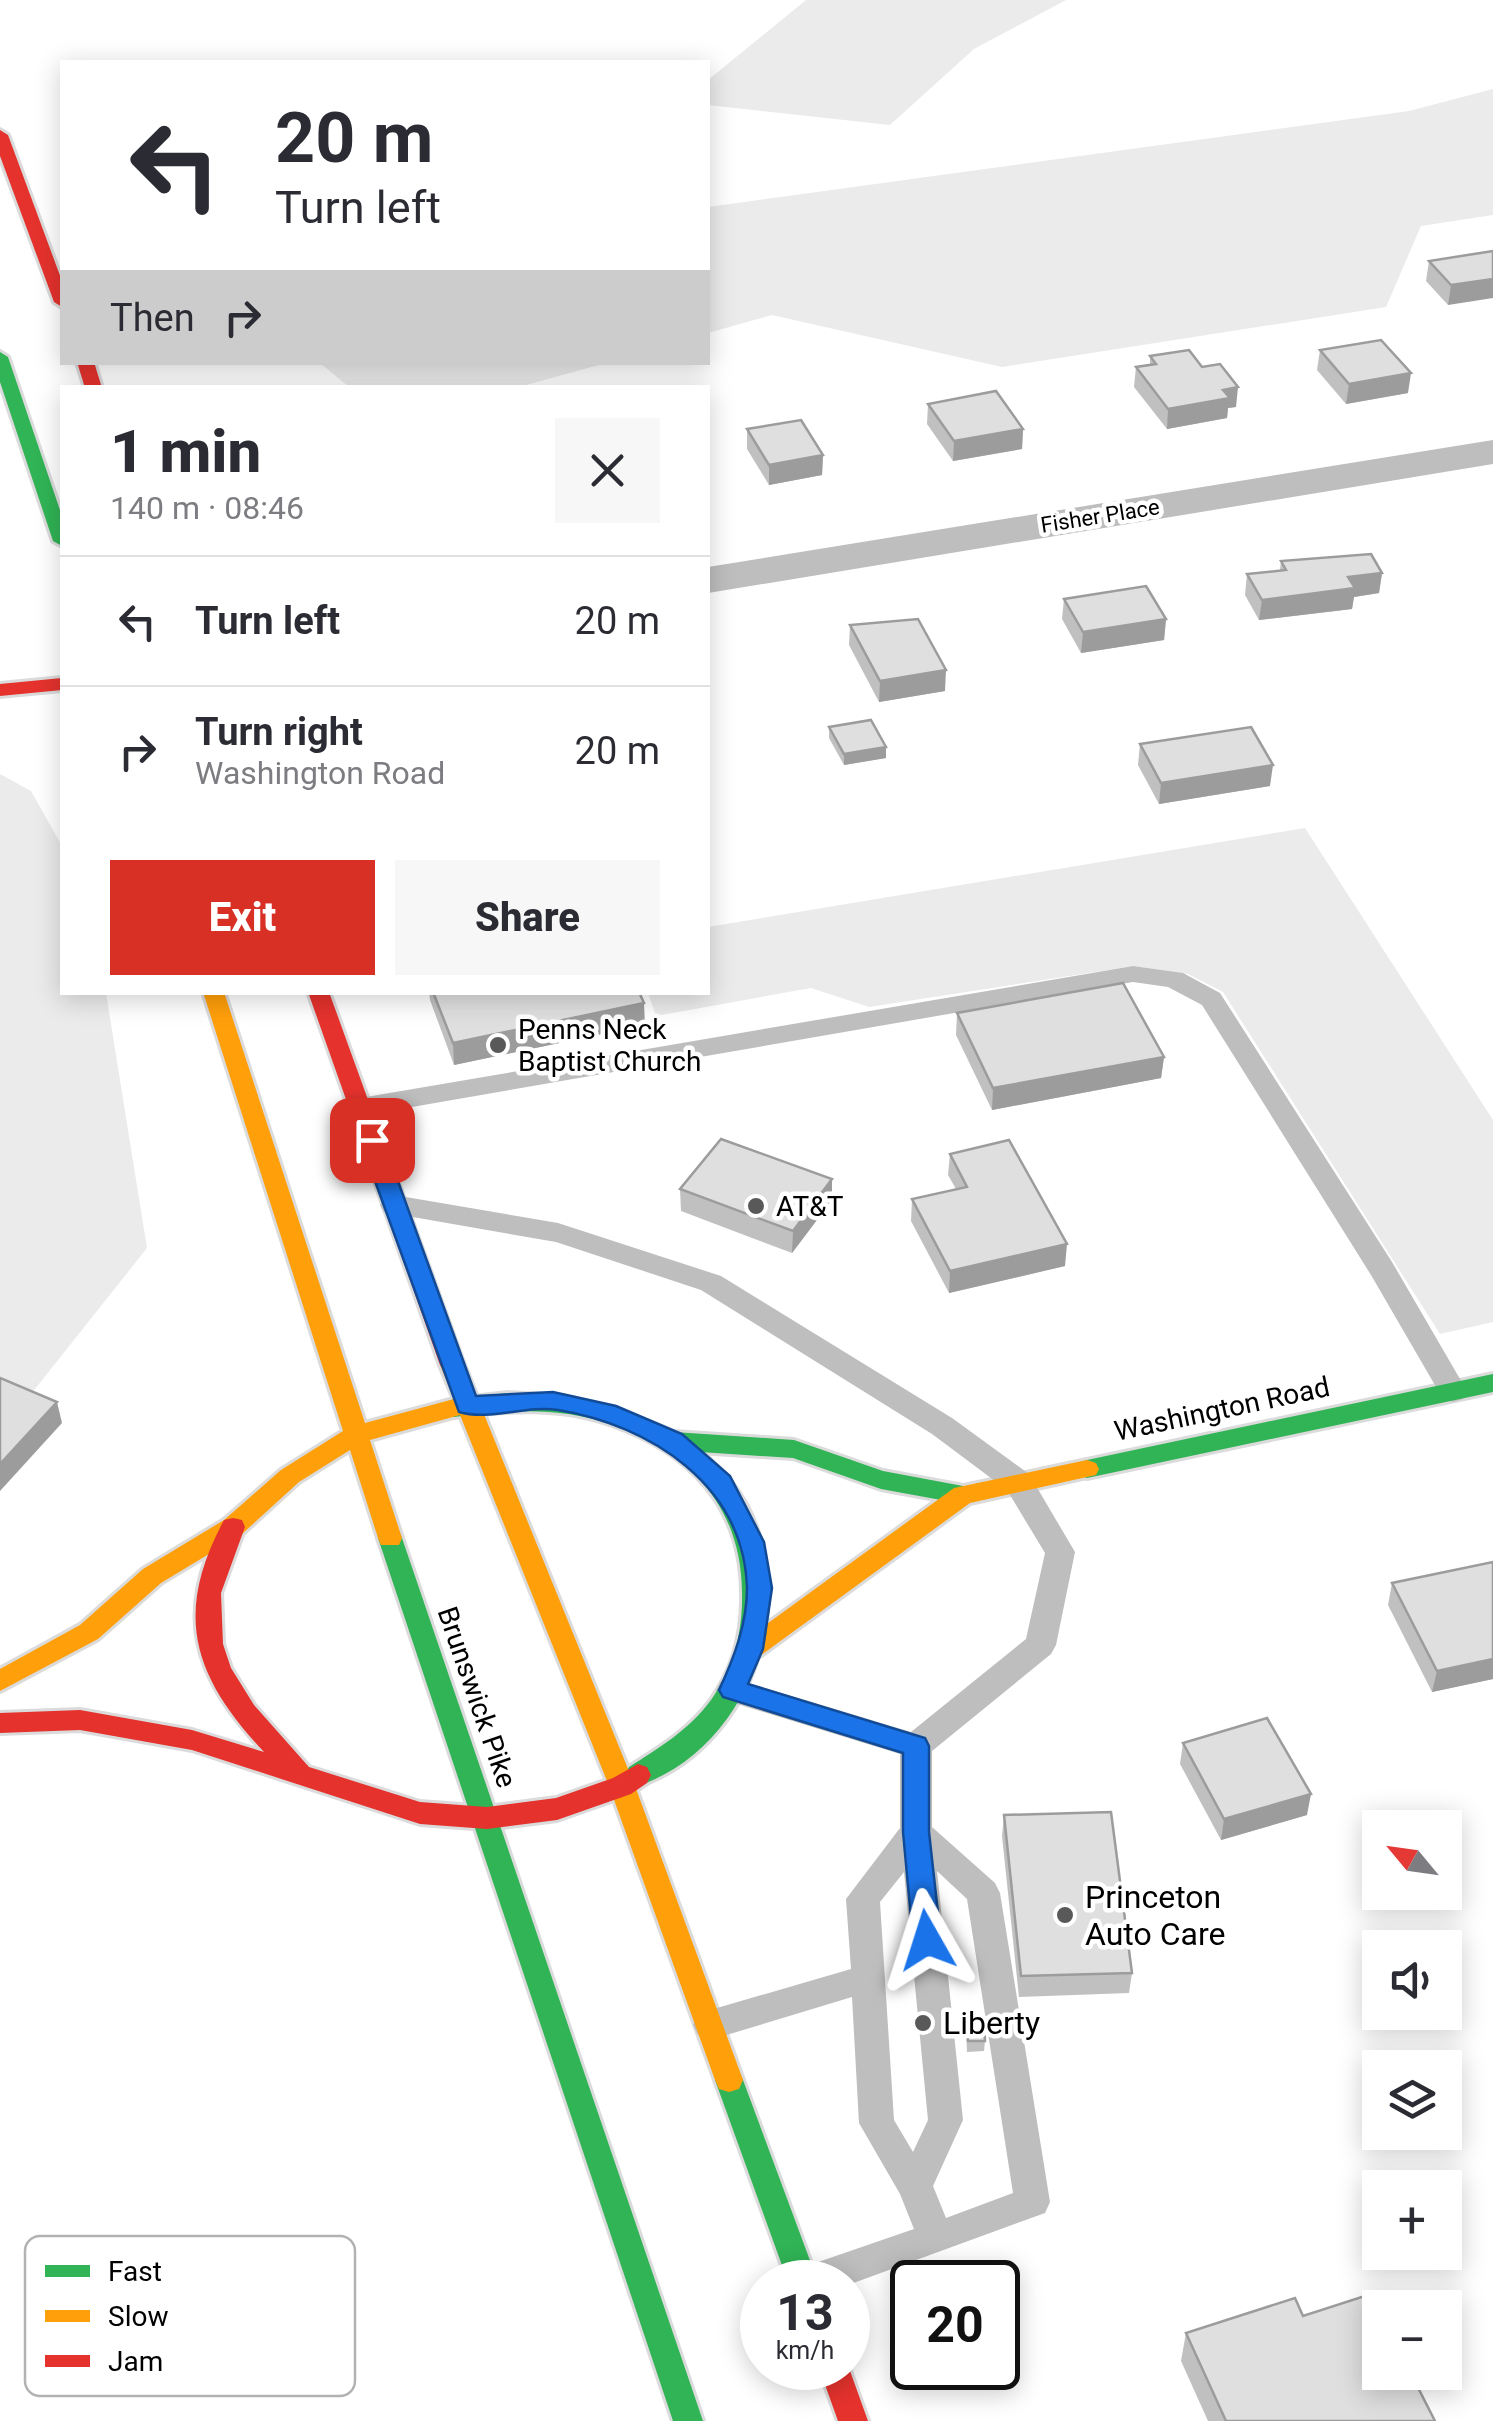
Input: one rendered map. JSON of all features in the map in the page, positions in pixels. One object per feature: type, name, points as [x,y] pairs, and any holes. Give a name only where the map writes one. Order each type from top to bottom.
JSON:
[{"type":"main road","points":[[0,134],[60,297]]},
{"type":"main road","points":[[0,362],[60,534]]},
{"type":"main road","points":[[0,690],[60,684]]},
{"type":"main road","name":"Brunswick Pike","points":[[214,995],[338,1371],[354,1436],[487,1818],[688,2421]]},
{"type":"main road","points":[[319,995],[467,1405],[622,1786],[798,2260]]},
{"type":"main road","name":"Washington Road","points":[[750,1649],[964,1495],[1493,1383]]},
{"type":"main road","name":"Washington Road","points":[[0,1681],[89,1632],[152,1576],[233,1527],[290,1476],[354,1436],[410,1417],[467,1405],[553,1400],[607,1412],[674,1441],[722,1483],[751,1542],[759,1588],[750,1649],[732,1690],[694,1736],[622,1786],[557,1809],[487,1818],[420,1813],[192,1740],[80,1720],[0,1724]]},
{"type":"main road","name":"Washington Road","points":[[674,1441],[794,1448],[881,1480],[964,1495]]},
{"type":"main road","name":"Washington Road","points":[[233,1527],[207,1598],[212,1642],[227,1689],[247,1720],[302,1773]]},
{"type":"main road","points":[[842,2390],[853,2421]]},
{"type":"street","name":"Fisher Place","points":[[710,580],[1493,452]]},
{"type":"lane","points":[[360,1108],[1132,974],[1174,979],[1210,999],[1382,1270],[1453,1391]]},
{"type":"lane","points":[[394,1205],[558,1233],[711,1283],[942,1426],[1018,1482],[1060,1552],[1040,1644],[916,1746]]},
{"type":"lane","points":[[732,1690],[916,1746]]},
{"type":"lane","points":[[915,2186],[946,2120],[916,1832],[916,1746]]},
{"type":"lane","points":[[916,1832],[863,1899],[877,2123],[915,2186],[936,2238]]},
{"type":"lane","points":[[870,2260],[1032,2202],[983,1893],[916,1832]]},
{"type":"lane","points":[[710,2025],[868,1978]]},
{"type":"shaded area","points":[[806,0],[1066,0],[974,49],[890,125],[710,105],[710,78]]},
{"type":"shaded area","points":[[1493,89],[1493,215],[1421,226],[1386,307],[1002,367],[772,315],[710,332],[710,207],[1409,111]]},
{"type":"shaded area","points":[[322,365],[599,365],[526,385],[347,385]]},
{"type":"shaded area","points":[[0,774],[31,791],[60,842],[60,995],[106,995],[147,1248],[0,1433]]},
{"type":"shaded area","points":[[1305,828],[1493,1120],[1493,1322],[1440,1334],[1223,992],[1188,974],[1134,966],[869,1007],[811,988],[656,1016],[649,995],[710,995],[710,927]]},
{"type":"building","points":[[1493,251],[1493,279],[1451,285],[1429,261]]},
{"type":"building","points":[[1381,340],[1411,373],[1349,384],[1320,350]]},
{"type":"building","points":[[1189,350],[1202,367],[1220,364],[1238,387],[1223,390],[1230,398],[1168,409],[1136,367],[1156,364],[1150,356]]},
{"type":"building","points":[[996,391],[1023,429],[954,441],[928,404]]},
{"type":"building","points":[[801,420],[823,455],[769,465],[747,429]]},
{"type":"building","points":[[1371,554],[1382,573],[1348,577],[1355,588],[1262,600],[1247,574],[1286,570],[1281,561]]},
{"type":"building","points":[[1146,586],[1166,619],[1083,632],[1064,599]]},
{"type":"building","points":[[918,619],[946,670],[880,681],[850,625]]},
{"type":"building","points":[[871,720],[886,747],[844,754],[829,727]]},
{"type":"building","points":[[1251,727],[1273,765],[1161,783],[1140,744]]},
{"type":"building","points":[[1123,983],[1164,1057],[993,1088],[957,1013]]},
{"type":"building","points":[[434,995],[640,995],[644,1003],[453,1043]]},
{"type":"building","points":[[721,1139],[832,1179],[793,1231],[680,1189]]},
{"type":"building","points":[[1009,1140],[1067,1244],[950,1271],[912,1199],[967,1187],[950,1154]]},
{"type":"building","points":[[0,1378],[57,1402],[0,1464]]},
{"type":"building","points":[[1493,1562],[1493,1659],[1437,1671],[1392,1583]]},
{"type":"building","points":[[1267,1718],[1311,1794],[1224,1819],[1183,1743]]},
{"type":"building","name":"Princeton Auto Care","points":[[1111,1812],[1132,1973],[1021,1976],[1004,1815]]},
{"type":"building","points":[[984,2023],[985,2041],[968,2041],[966,2024]]},
{"type":"building","points":[[1362,2297],[1362,2390],[1419,2390],[1435,2421],[1226,2421],[1186,2333],[1295,2298],[1303,2316]]},
{"type":"traffic: fast","points":[[0,357],[60,535]]},
{"type":"traffic: fast","points":[[1087,1469],[1493,1383]]},
{"type":"traffic: fast","points":[[454,1408],[508,1401],[563,1404],[616,1417],[665,1438],[706,1469],[737,1509],[754,1559],[755,1617],[748,1650],[727,1697],[706,1724],[681,1747],[638,1775]]},
{"type":"traffic: fast","points":[[674,1441],[794,1449],[881,1480],[963,1495]]},
{"type":"traffic: fast","points":[[390,1538],[688,2421]]},
{"type":"traffic: fast","points":[[729,2080],[795,2260]]},
{"type":"traffic: slow","points":[[214,995],[390,1538]]},
{"type":"traffic: slow","points":[[452,1365],[622,1786],[729,2080]]},
{"type":"traffic: slow","points":[[0,1681],[89,1632],[152,1576],[233,1527],[290,1476],[354,1436],[410,1417],[454,1408]]},
{"type":"traffic: slow","points":[[751,1649],[963,1495],[1087,1469]]},
{"type":"traffic: jam","points":[[0,135],[60,297]]},
{"type":"traffic: jam","points":[[86,365],[93,385]]},
{"type":"traffic: jam","points":[[0,690],[60,684]]},
{"type":"traffic: jam","points":[[319,995],[452,1365]]},
{"type":"traffic: jam","points":[[233,1527],[208,1593],[206,1619],[210,1644],[218,1668],[245,1713],[297,1769]]},
{"type":"traffic: jam","points":[[0,1723],[80,1720],[192,1740],[420,1813],[487,1818],[557,1809],[622,1786],[638,1775]]},
{"type":"traffic: jam","points":[[842,2390],[853,2421]]},
{"type":"place","name":"Penns Neck Baptist Church","points":[[498,1045]]},
{"type":"place","name":"AT&T","points":[[756,1206]]},
{"type":"place","name":"Princeton Auto Care","points":[[1065,1915]]},
{"type":"place","name":"Liberty","points":[[923,2023]]},
{"type":"route","points":[[372,1140],[467,1405],[553,1400],[607,1412],[674,1441],[722,1483],[751,1542],[759,1588],[750,1649],[732,1690],[916,1746],[916,1832],[927,1940]]}]
